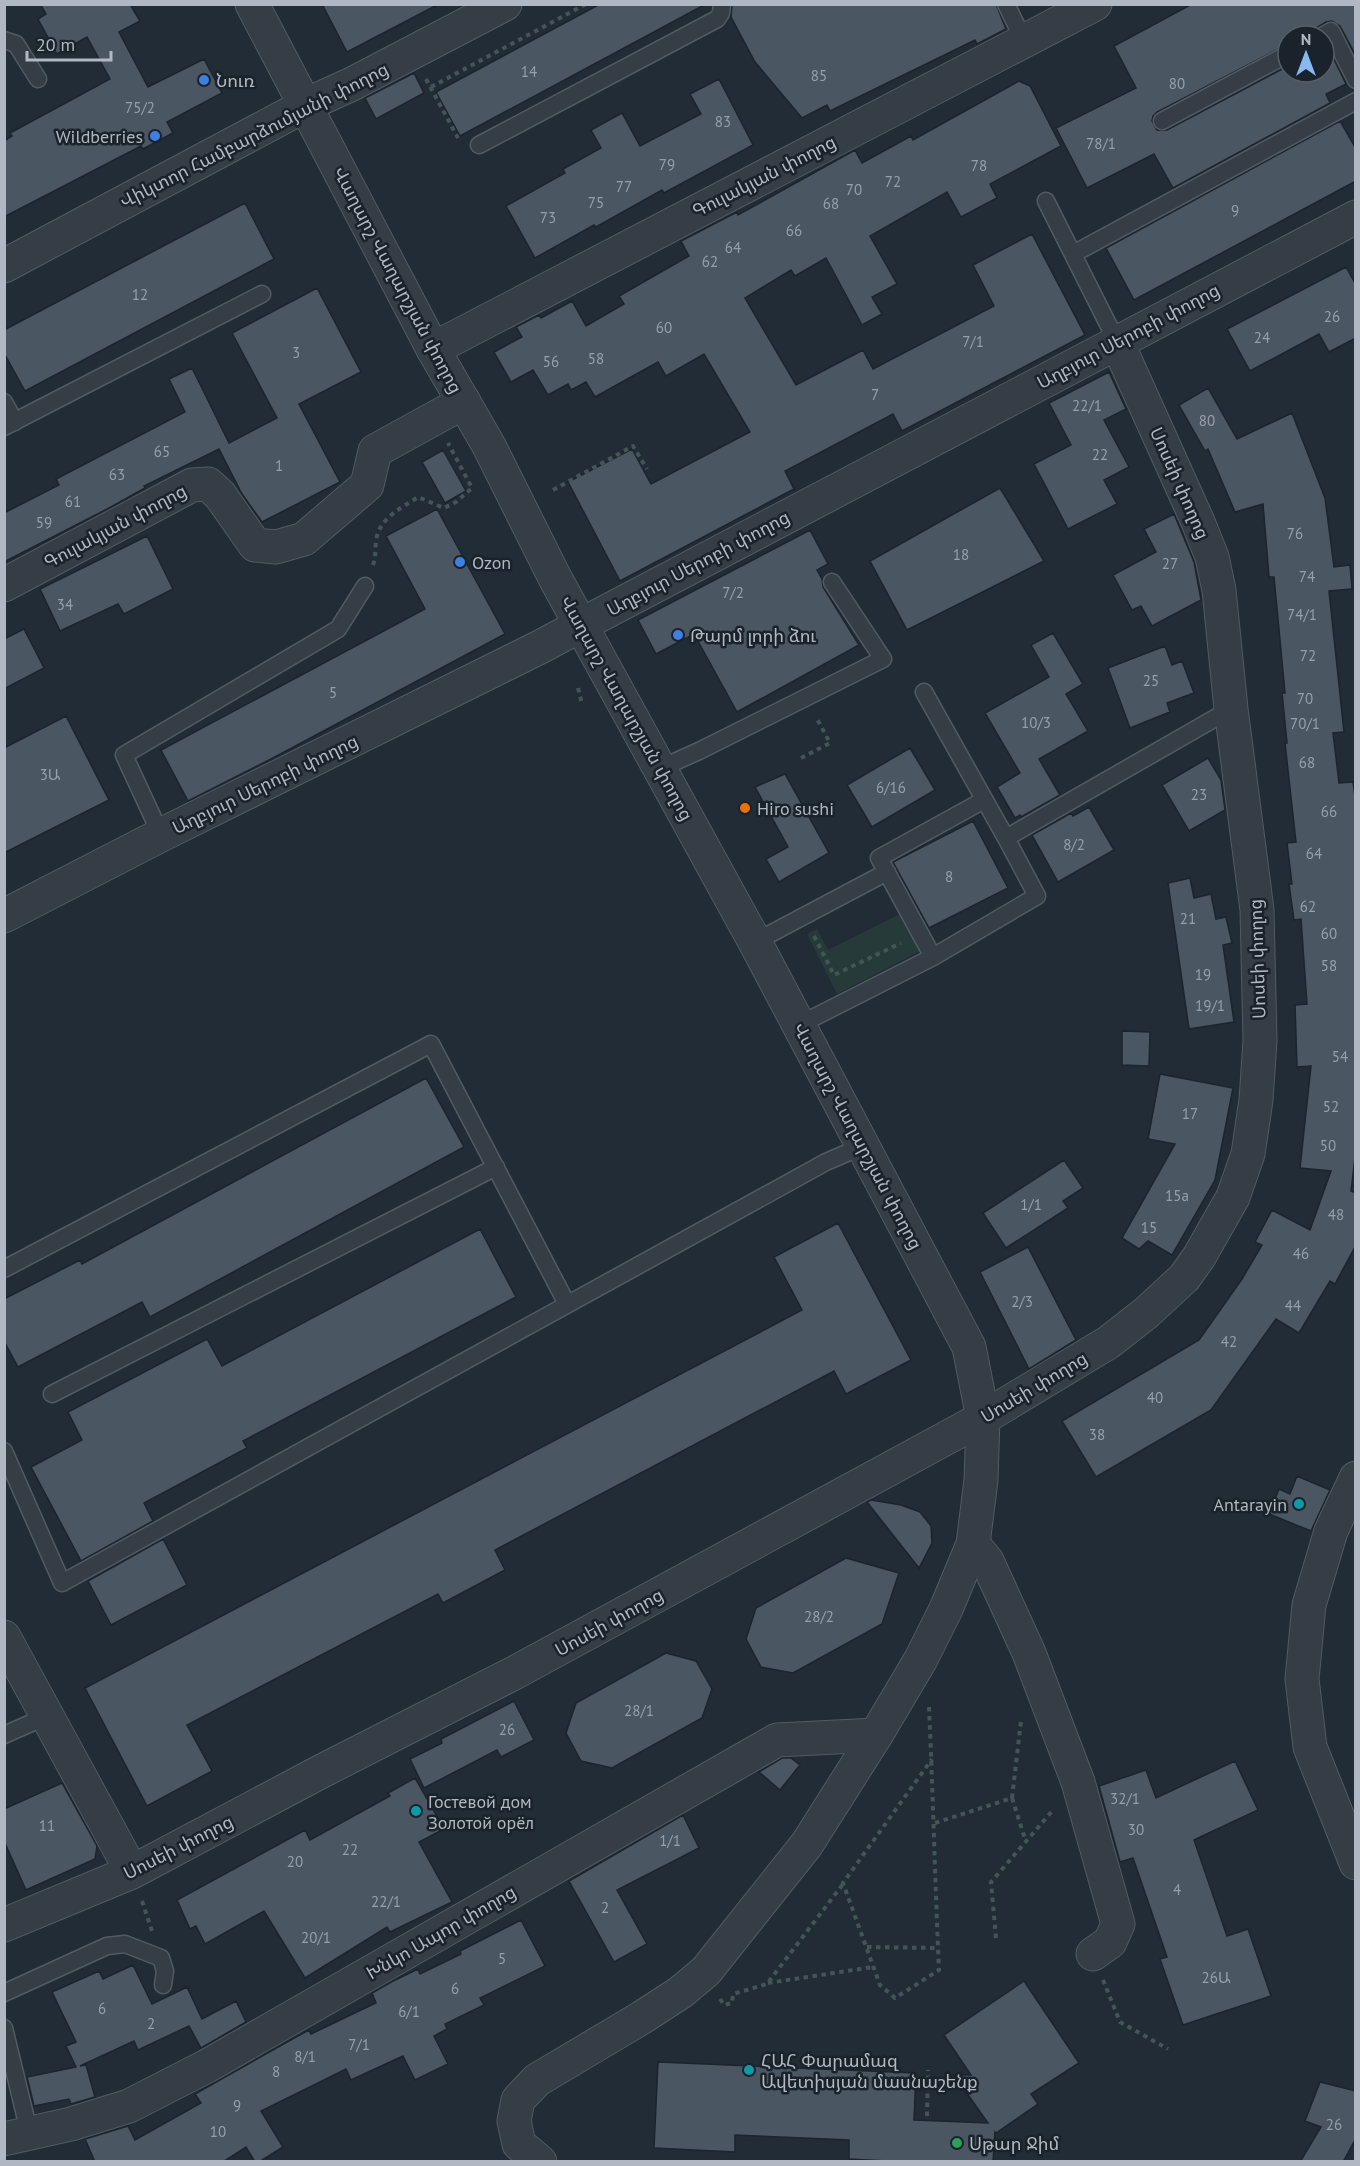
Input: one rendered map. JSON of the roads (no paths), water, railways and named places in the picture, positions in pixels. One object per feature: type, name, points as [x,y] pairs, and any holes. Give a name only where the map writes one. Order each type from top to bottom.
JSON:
[{"type":"street","name":"Վաղարշ Վաղարշյան փողոց","points":[[252,4],[433,349],[489,446],[581,625],[755,942],[969,1347],[983,1418],[981,1480],[973,1544],[946,1609],[921,1659],[876,1735],[807,1844],[706,1971],[681,1992],[641,2019],[537,2080],[518,2100],[514,2121],[519,2144],[526,2158]]},
{"type":"street","name":"Վիկտոր Համբարձումյանի փողոց","points":[[4,266],[306,105],[505,4]]},
{"type":"street","name":"Գուլակյան փողոց","points":[[433,349],[1095,4]]},
{"type":"street","name":"Աղբյուր Սերոբի փողոց","points":[[4,916],[161,835],[542,646],[1356,217]]},
{"type":"street","name":"Սոսեի փողոց","points":[[4,1925],[132,1872],[320,1772],[516,1672],[983,1418],[1109,1342],[1146,1313],[1184,1278],[1218,1227],[1233,1197],[1248,1154],[1256,1100],[1260,1041],[1257,910],[1219,590],[1212,557],[1117,342]]},
{"type":"street","name":"Գուլակյան փողոց","points":[[4,585],[192,485],[208,484],[220,495],[255,545],[276,547],[304,539],[367,485],[375,451],[464,402]]},
{"type":"street","points":[[1356,1478],[1331,1531],[1309,1605],[1302,1679],[1310,1747],[1356,1863]]},
{"type":"street","points":[[973,1544],[987,1561],[1009,1607],[1078,1782],[1118,1924],[1110,1942],[1093,1954]]},
{"type":"street","points":[[4,1637],[132,1872]]},
{"type":"street","name":"Խնկո Ապոր փողոց","points":[[15,2127],[71,2124],[129,2106],[207,2066],[777,1740],[876,1735]]},
{"type":"lane","points":[[478,145],[717,20],[722,4]]},
{"type":"lane","points":[[1006,4],[1024,41]]},
{"type":"lane","points":[[4,40],[16,44],[38,79]]},
{"type":"lane","points":[[1336,41],[1356,80]]},
{"type":"lane","points":[[1162,121],[1276,60]]},
{"type":"lane","points":[[1073,254],[1356,101]]},
{"type":"lane","points":[[1046,201],[1117,342]]},
{"type":"lane","points":[[4,402],[10,425],[262,294]]},
{"type":"lane","points":[[659,769],[883,659],[832,582]]},
{"type":"lane","points":[[161,835],[124,755],[338,628],[365,586]]},
{"type":"lane","points":[[799,1025],[933,957],[1037,896],[924,692]]},
{"type":"lane","points":[[1006,838],[1232,709]]},
{"type":"lane","points":[[933,957],[879,858],[984,800]]},
{"type":"lane","points":[[755,942],[887,872]]},
{"type":"lane","points":[[4,1269],[431,1044],[567,1304]]},
{"type":"lane","points":[[4,1451],[62,1583],[826,1162],[863,1146]]},
{"type":"lane","points":[[52,1394],[496,1167]]},
{"type":"lane","points":[[4,1735],[47,1716]]},
{"type":"lane","points":[[4,1993],[107,1946],[124,1944],[161,1958],[165,1971],[163,1985]]},
{"type":"lane","points":[[4,2028],[15,2127]]},
{"type":"place","name":"Նուռ","points":[[204,80]]},
{"type":"place","name":"Wildberries","points":[[155,136]]},
{"type":"place","name":"Ozon","points":[[460,562]]},
{"type":"place","name":"Թարմ լորի ձու","points":[[678,635]]},
{"type":"place","name":"Hiro sushi","points":[[745,808]]},
{"type":"place","name":"Antarayin","points":[[1299,1504]]},
{"type":"place","name":"Гостевой дом Золотой орёл","points":[[416,1811]]},
{"type":"place","name":"ՀԱՀ Փարամազ Ավետիսյան մասնաշենք","points":[[749,2070]]},
{"type":"place","name":"Սթար Ջիմ","points":[[957,2143]]}]
